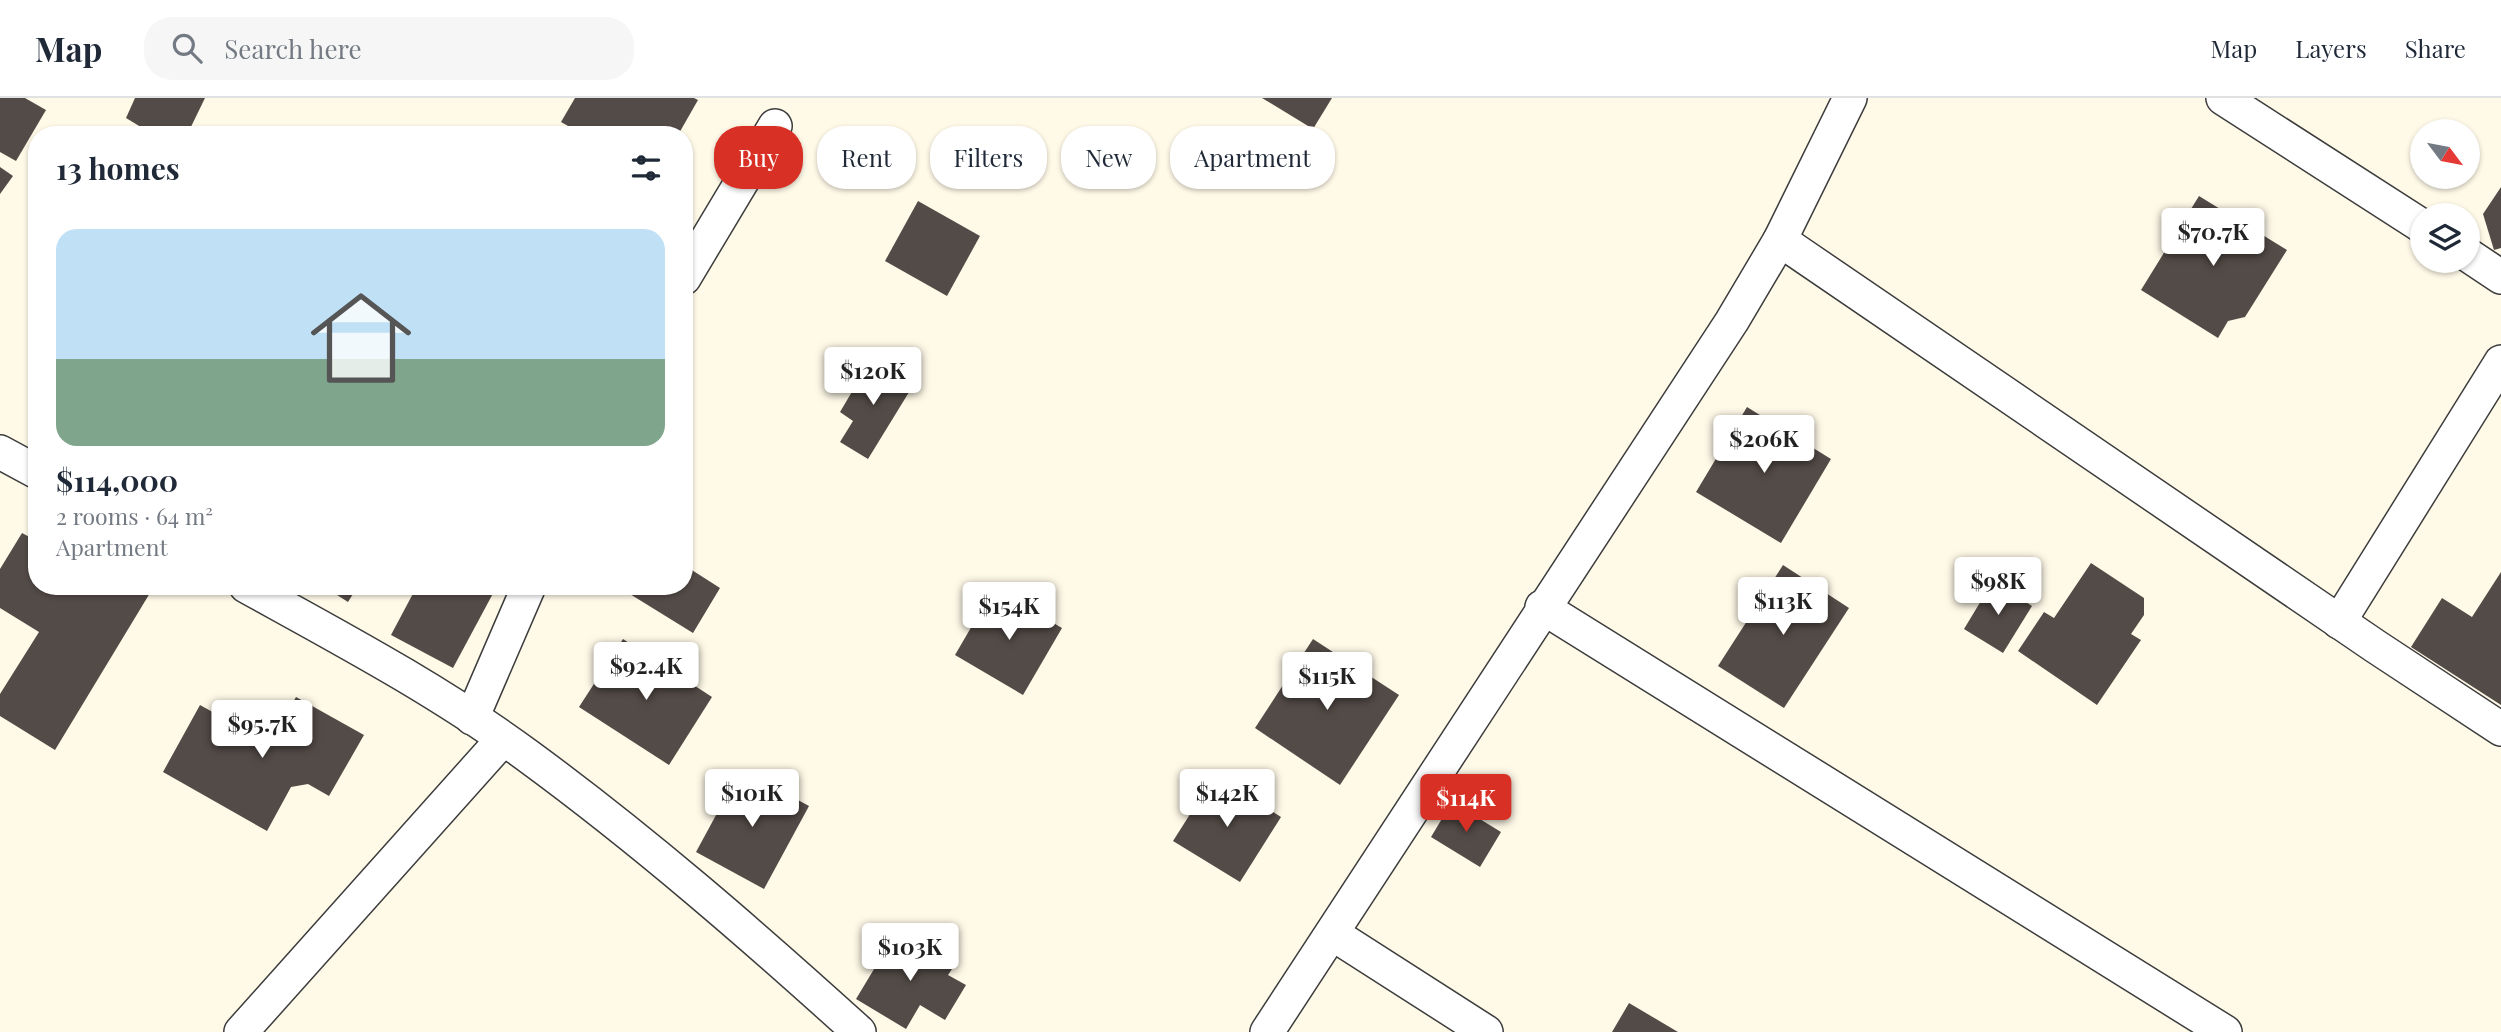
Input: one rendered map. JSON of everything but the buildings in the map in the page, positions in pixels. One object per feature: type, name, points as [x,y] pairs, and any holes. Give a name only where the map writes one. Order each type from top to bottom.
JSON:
[{"type":"street","points":[[1267,1032],[1333,934],[1542,607],[1732,320],[1780,240],[1850,98]]},
{"type":"street","points":[[2223,98],[2410,218]]},
{"type":"street","points":[[693,263],[737,189]]},
{"type":"street","points":[[1780,240],[2339,622],[2501,729]]},
{"type":"street","points":[[2480,264],[2501,277]]},
{"type":"street","points":[[2339,622],[2501,362]]},
{"type":"street","points":[[0,452],[28,467]]},
{"type":"street","points":[[262,595],[429,689],[503,739],[640,844],[786,965],[859,1032]]},
{"type":"street","points":[[472,718],[525,595]]},
{"type":"street","points":[[1542,607],[2225,1032]]},
{"type":"street","points":[[241,1032],[503,739]]},
{"type":"street","points":[[1333,934],[1486,1032]]}]
